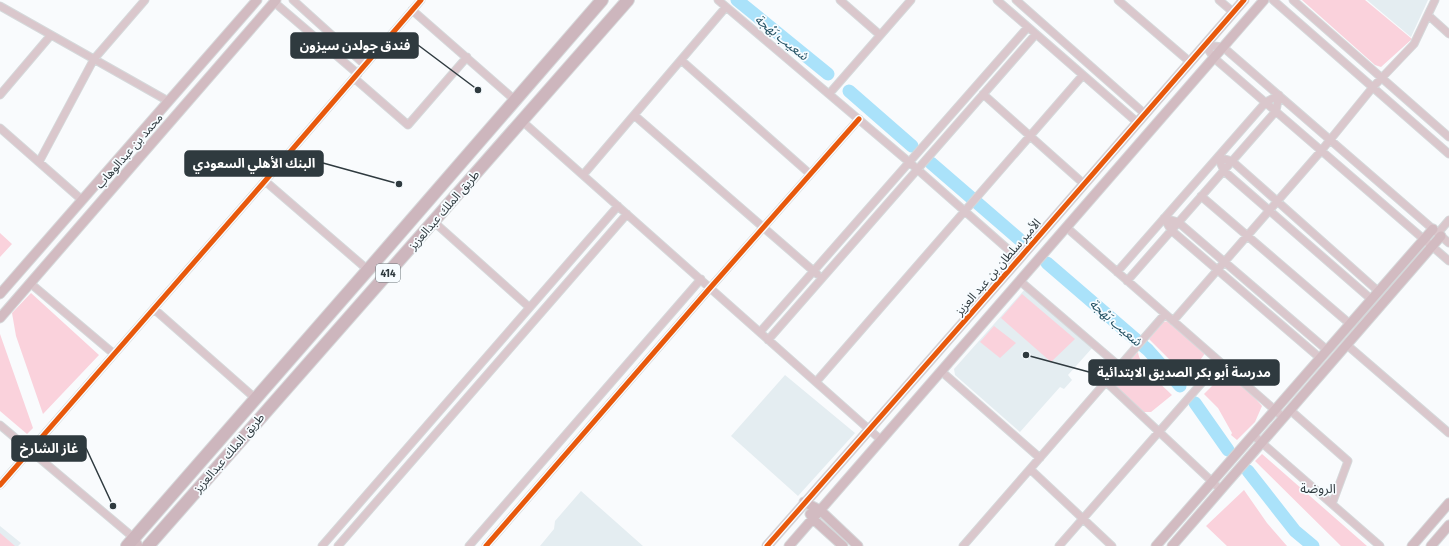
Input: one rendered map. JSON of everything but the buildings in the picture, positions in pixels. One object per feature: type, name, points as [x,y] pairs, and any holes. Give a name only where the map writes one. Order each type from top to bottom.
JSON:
[{"type":"highway","name":"طريق الملك عبدالعزيز","points":[[133,544],[255,398],[516,101],[602,0]]},
{"type":"highway","name":"طريق الملك عبدالعزيز","points":[[152,545],[628,0]]},
{"type":"street","points":[[39,162],[94,59],[145,0]]},
{"type":"street","name":"محمد بن عبدالوهاب","points":[[0,294],[256,0]]},
{"type":"street","points":[[293,0],[365,65]]},
{"type":"street","points":[[0,485],[421,0]]},
{"type":"street","points":[[718,0],[917,170],[967,209],[1019,259]]},
{"type":"street","points":[[840,0],[880,35]]},
{"type":"street","points":[[829,94],[911,0]]},
{"type":"street","points":[[997,0],[1138,122]]},
{"type":"street","points":[[1016,0],[1145,114]]},
{"type":"street","points":[[1118,0],[1190,62]]},
{"type":"street","points":[[1219,0],[1233,12]]},
{"type":"street","name":"الأمير سلطان بن عبد العزيز","points":[[767,546],[1244,0]]},
{"type":"street","points":[[789,546],[1264,0]]},
{"type":"street","points":[[1273,0],[1449,154]]},
{"type":"street","points":[[1293,0],[1449,137]]},
{"type":"street","points":[[1173,321],[1321,151],[1373,87],[1414,44],[1435,0]]},
{"type":"street","points":[[275,1],[408,125],[467,58]]},
{"type":"street","name":"محمد بن عبدالوهاب","points":[[0,318],[275,1]]},
{"type":"street","points":[[0,6],[168,101]]},
{"type":"street","points":[[583,175],[726,7]]},
{"type":"street","points":[[412,10],[516,101]]},
{"type":"street","points":[[1428,15],[1449,34]]},
{"type":"street","points":[[760,332],[1028,27]]},
{"type":"street","points":[[768,340],[1036,34]]},
{"type":"street","points":[[0,95],[51,35]]},
{"type":"street","points":[[1205,45],[1223,46],[1449,243]]},
{"type":"street","points":[[1205,45],[1214,58],[1449,261]]},
{"type":"street","points":[[681,60],[810,174]]},
{"type":"street","points":[[816,382],[1083,75]]},
{"type":"street","points":[[983,94],[1084,184]]},
{"type":"street","points":[[1117,272],[1266,102],[1279,95]]},
{"type":"street","points":[[1127,281],[1276,111],[1279,95]]},
{"type":"street","points":[[634,115],[822,278]]},
{"type":"street","points":[[486,546],[858,119]]},
{"type":"street","points":[[522,121],[881,440]]},
{"type":"street","points":[[0,128],[82,200]]},
{"type":"street","points":[[1218,157],[1232,161],[1378,291]]},
{"type":"street","points":[[1218,157],[1224,171],[1371,299]]},
{"type":"street","points":[[265,181],[368,270]]},
{"type":"street","points":[[1202,196],[1350,324]]},
{"type":"street","points":[[322,546],[618,206]]},
{"type":"street","points":[[338,546],[627,214]]},
{"type":"street","points":[[1164,218],[1178,222],[1327,350]]},
{"type":"street","points":[[1164,218],[1171,230],[1320,358]]},
{"type":"street","points":[[1156,546],[1424,239],[1437,233],[1449,220]]},
{"type":"street","points":[[434,222],[529,307]]},
{"type":"street","points":[[1066,227],[1284,418]]},
{"type":"street","points":[[1172,546],[1432,247],[1437,233]]},
{"type":"street","points":[[469,546],[701,279]]},
{"type":"street","points":[[1020,281],[1119,366]]},
{"type":"street","points":[[30,283],[114,354]]},
{"type":"street","points":[[154,309],[255,398]]},
{"type":"street","points":[[963,546],[1164,314]]},
{"type":"street","points":[[1347,345],[1449,433]]},
{"type":"street","points":[[1059,546],[1220,362]]},
{"type":"street","points":[[941,371],[1040,458]]},
{"type":"street","points":[[1106,382],[1221,490]]},
{"type":"street","points":[[1290,410],[1348,461],[1332,504]]},
{"type":"street","points":[[0,425],[30,450],[133,544],[152,545]]},
{"type":"street","points":[[1253,435],[1380,546]]},
{"type":"street","points":[[1030,469],[1112,546]]},
{"type":"street","points":[[804,502],[820,510],[858,546]]},
{"type":"street","points":[[804,502],[813,519],[843,546]]},
{"type":"street","points":[[1412,546],[1449,503]]},
{"type":"street","points":[[1431,546],[1449,525]]},
{"type":"shaded area","points":[[1302,0],[1365,0],[1412,39],[1381,67],[1375,65]]},
{"type":"shaded area","points":[[1367,0],[1428,0],[1411,37]]},
{"type":"shaded area","points":[[0,233],[12,244],[0,257]]},
{"type":"shaded area","points":[[1025,289],[1093,347],[1068,375],[1072,380],[1064,389],[1060,387],[1020,432],[955,375],[954,369]]},
{"type":"shaded area","points":[[31,293],[99,355],[43,414],[16,336],[12,313]]},
{"type":"shaded area","points":[[1022,294],[1075,339],[1051,362],[1001,318]]},
{"type":"shaded area","points":[[1169,321],[1206,352],[1185,381],[1180,377],[1181,371],[1149,339],[1163,322]]},
{"type":"shaded area","points":[[994,326],[1016,343],[1000,358],[980,342]]},
{"type":"shaded area","points":[[0,334],[33,428],[27,434],[0,411]]},
{"type":"shaded area","points":[[1138,352],[1142,363],[1172,395],[1151,412],[1144,412],[1113,384],[1112,380]]},
{"type":"shaded area","points":[[1225,373],[1237,381],[1239,380],[1262,406],[1255,422],[1237,440],[1231,435],[1232,433],[1218,408],[1204,394]]},
{"type":"shaded area","points":[[785,375],[855,433],[798,496],[731,436]]},
{"type":"shaded area","points":[[1262,454],[1367,546],[1341,546],[1255,461]]},
{"type":"shaded area","points":[[1244,490],[1267,523],[1287,546],[1227,546],[1206,526]]},
{"type":"shaded area","points":[[581,491],[643,546],[540,546],[554,529],[555,521]]},
{"type":"shaded area","points":[[0,526],[21,543],[18,546],[0,546]]},
{"type":"shaded area","points":[[0,533],[15,546],[0,546]]},
{"type":"waterway","name":"شعيب بَهْجة","points":[[737,0],[828,74]]},
{"type":"waterway","name":"شعيب بَهْجة","points":[[849,91],[912,146]]},
{"type":"waterway","name":"شعيب بَهْجة","points":[[931,163],[1019,239]]},
{"type":"waterway","name":"شعيب بَهْجة","points":[[1047,263],[1148,350],[1180,386]]},
{"type":"waterway","name":"شعيب بَهْجة","points":[[1195,403],[1228,450]]},
{"type":"waterway","name":"شعيب بَهْجة","points":[[1248,471],[1295,531],[1313,546]]},
{"type":"cycle path","points":[[0,485],[421,0]]},
{"type":"cycle path","points":[[767,546],[1244,0]]},
{"type":"cycle path","points":[[486,546],[859,119]]},
{"type":"place","name":"فندق جولدن سيزون","points":[[478,90]]},
{"type":"place","name":"البنك الأهلي السعودي","points":[[399,184]]},
{"type":"place","name":"مدرسة أبو بكر الصديق الابتدائية","points":[[1026,355]]},
{"type":"place","name":"غاز الشارخ","points":[[113,506]]},
{"type":"district","name":"الروضة","points":[[1318,488]]}]
